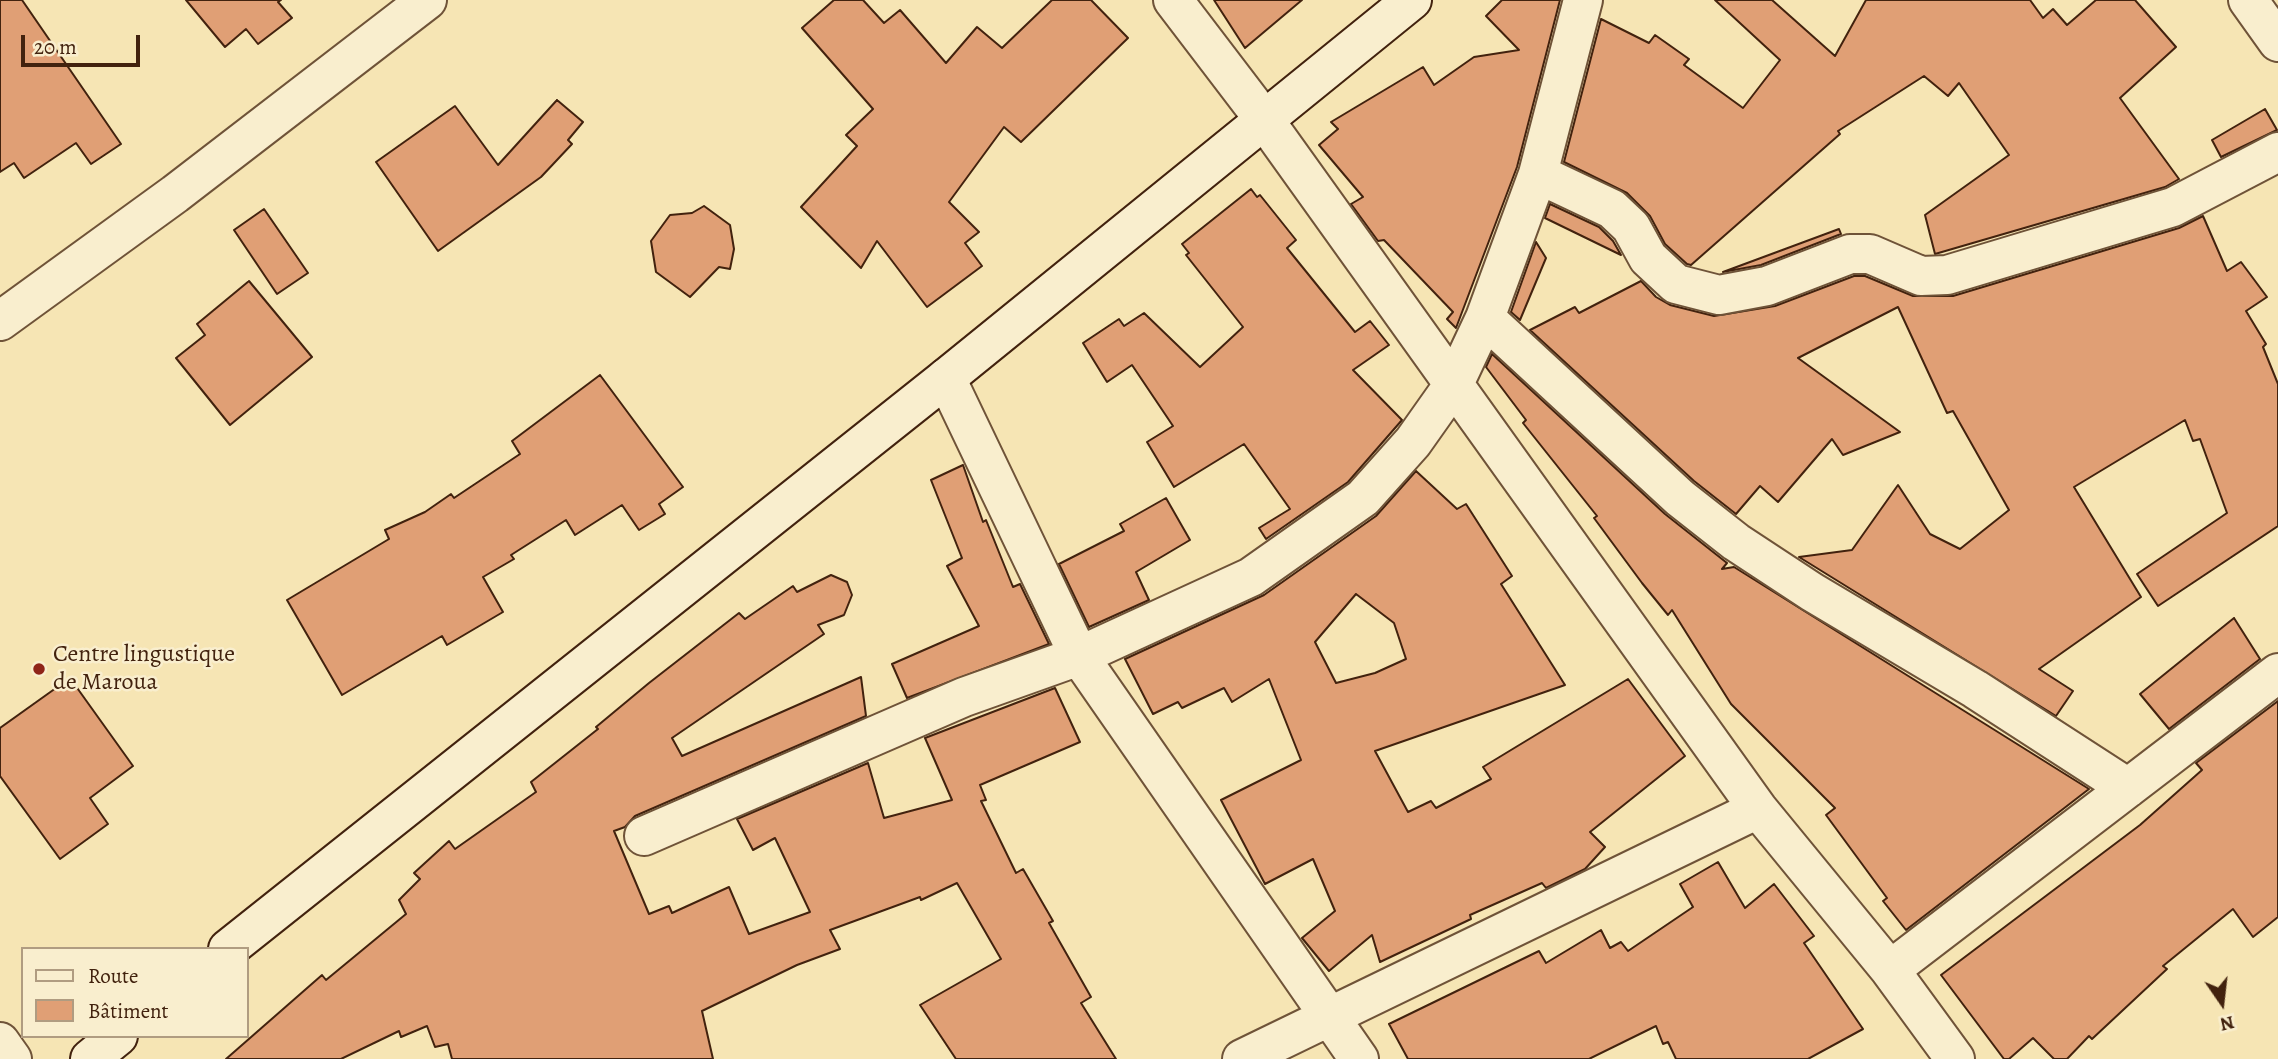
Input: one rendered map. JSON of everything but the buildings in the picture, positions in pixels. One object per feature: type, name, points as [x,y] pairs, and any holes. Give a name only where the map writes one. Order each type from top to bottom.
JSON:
[{"type":"street","points":[[0,321],[175,194],[427,0]]},
{"type":"street","points":[[1173,0],[1263,118],[1758,809],[1890,970],[1955,1059]]},
{"type":"street","points":[[231,947],[946,378],[1263,118],[1412,0]]},
{"type":"street","points":[[644,836],[964,697],[1079,656],[1251,577],[1363,498],[1413,442],[1454,384],[1485,318],[1538,174],[1583,0]]},
{"type":"street","points":[[2248,0],[2278,42]]},
{"type":"street","points":[[1538,174],[1612,209],[1631,227],[1648,258],[1676,284],[1719,295],[1767,286],[1850,254],[1870,254],[1921,276],[1947,275],[2173,207],[2278,152]]},
{"type":"street","points":[[1485,318],[1680,498],[1735,542],[1812,592],[1975,689],[2128,788]]},
{"type":"street","points":[[946,378],[1079,656],[1359,1059]]},
{"type":"street","points":[[1890,970],[2278,673]]},
{"type":"street","points":[[1242,1059],[1758,809]]},
{"type":"street","points":[[90,1059],[116,1038]]},
{"type":"street","points":[[0,1041],[12,1059]]},
{"type":"place","name":"Centre lingustique de Maroua","points":[[39,669]]}]
